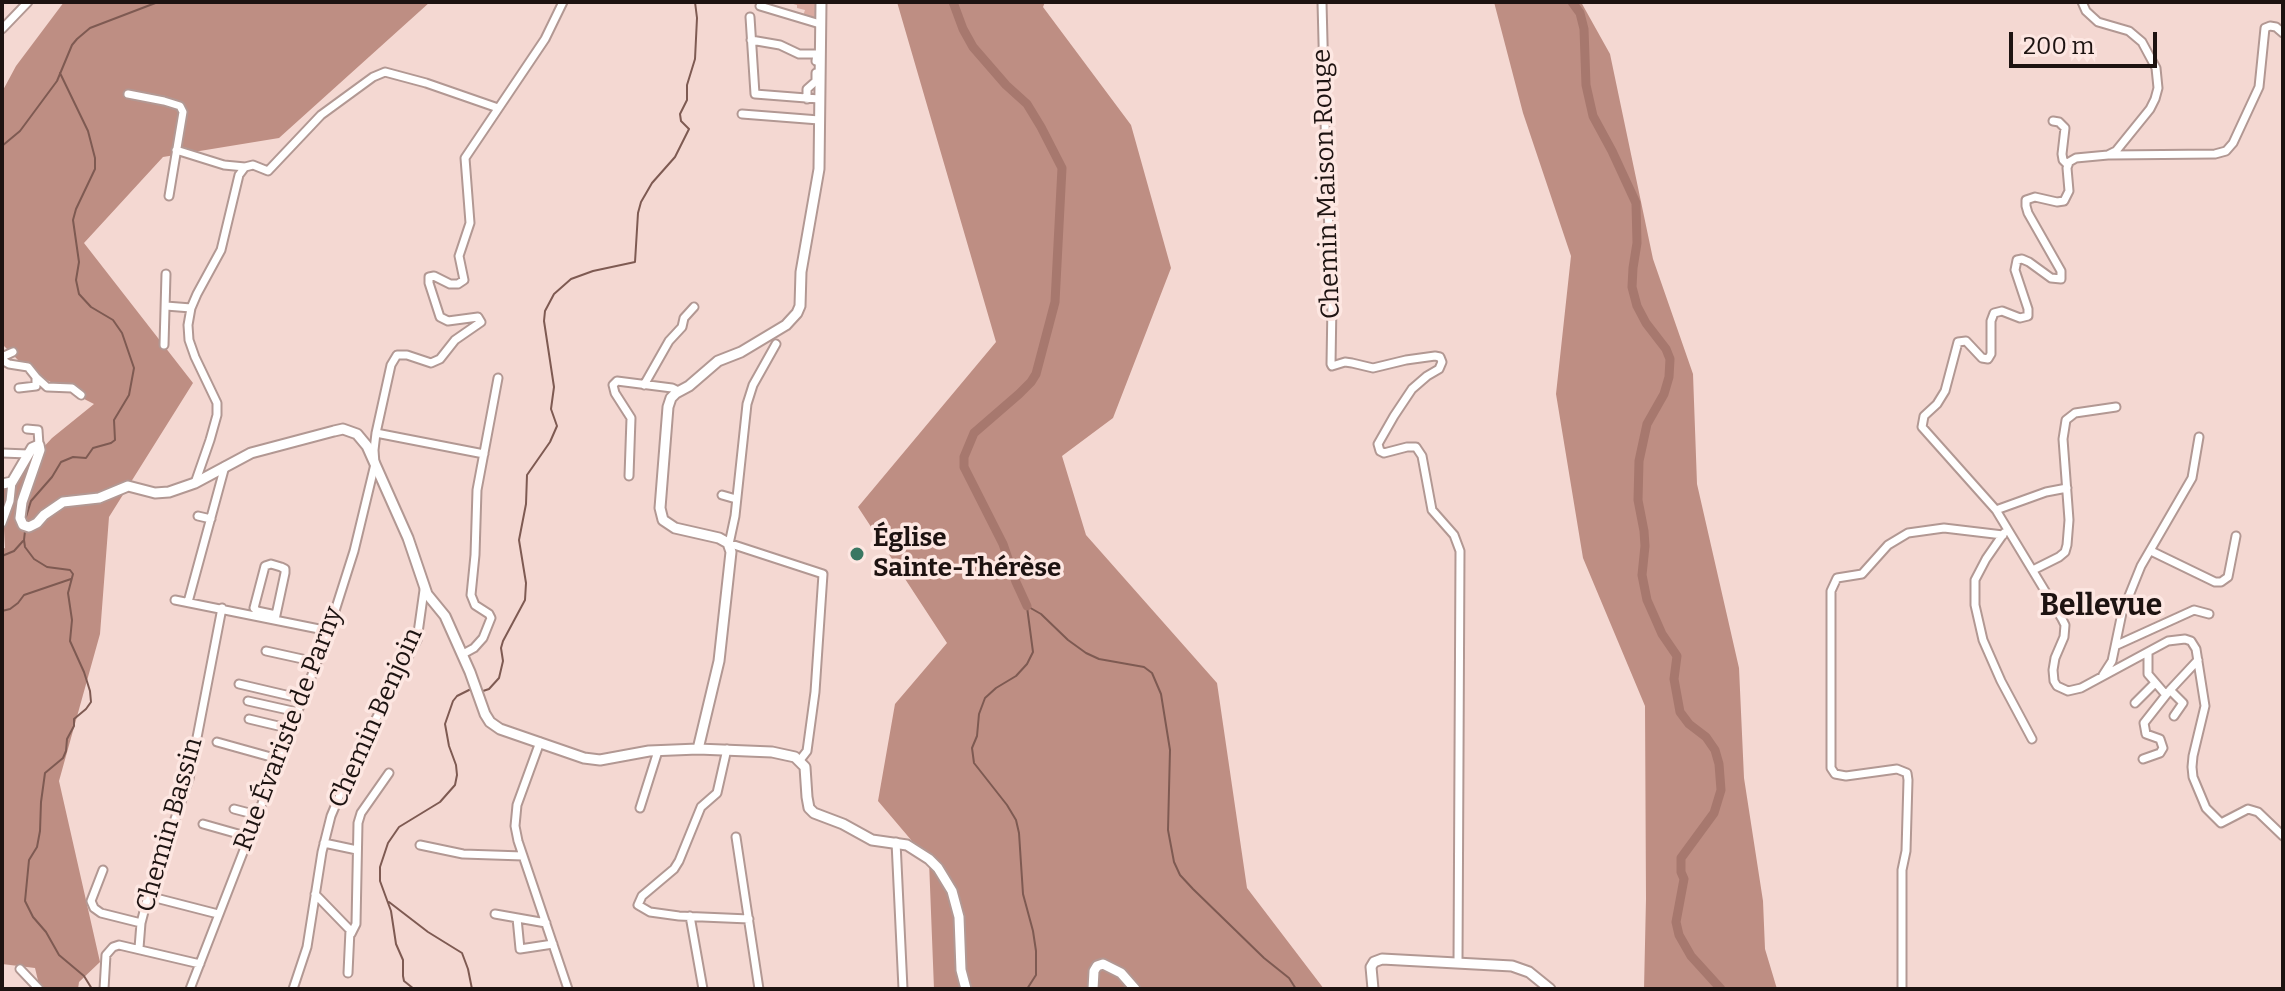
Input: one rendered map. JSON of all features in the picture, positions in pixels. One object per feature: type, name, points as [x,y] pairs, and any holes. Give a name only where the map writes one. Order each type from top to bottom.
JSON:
[{"type":"main road","points":[[698,749],[719,661],[731,552],[728,544],[719,538],[675,528],[663,520],[668,407],[678,391],[693,383],[718,361],[765,339],[797,313],[819,169],[821,2]]},
{"type":"main road","points":[[7,483],[34,446],[39,445],[20,518],[26,526],[35,525],[63,502],[99,498],[128,486],[162,493],[195,483],[251,453],[343,429],[357,434],[363,439],[408,538],[425,588],[445,616],[463,654],[490,722],[500,729],[584,758],[600,760],[641,752],[698,749],[772,752],[800,760],[805,767],[809,808],[814,813],[843,824],[863,837],[907,845],[938,868],[952,891],[959,917],[961,970],[966,989]]},
{"type":"main road","points":[[1373,989],[1371,967],[1377,960],[1512,966],[1529,972],[1550,989]]},
{"type":"main road","points":[[1093,989],[1094,971],[1103,964],[1121,973],[1135,989]]},
{"type":"street","points":[[2,29],[28,2]]},
{"type":"street","points":[[176,150],[224,165],[253,165],[268,171],[321,115],[373,77],[385,72],[393,72],[498,108],[545,39],[563,2]]},
{"type":"street","name":"Chemin Maison Rouge","points":[[1322,2],[1332,366],[1345,362],[1373,368],[1435,356],[1440,357],[1442,362],[1439,369],[1412,389],[1378,444],[1384,453],[1416,447],[1422,456],[1432,510],[1454,535],[1460,551],[1458,963]]},
{"type":"street","points":[[2082,2],[2086,11],[2098,22],[2129,31],[2138,37],[2156,68],[2158,88],[2150,109],[2120,148],[2108,155]]},
{"type":"street","points":[[760,6],[820,24]]},
{"type":"street","points":[[750,17],[755,94],[819,99]]},
{"type":"street","points":[[2068,165],[2076,158],[2108,155],[2215,154],[2226,151],[2233,143],[2259,87],[2265,28],[2276,27],[2283,33]]},
{"type":"street","points":[[751,40],[780,45],[799,54],[817,54],[816,81],[807,89],[807,99]]},
{"type":"street","points":[[128,94],[180,106],[183,112],[169,196]]},
{"type":"street","name":"Rue Évariste de Parny","points":[[190,989],[329,631],[354,551],[375,464],[376,433],[391,365],[397,355],[431,363],[447,353],[455,340],[467,330],[481,322],[478,317],[448,321],[440,317],[429,277],[434,276],[450,284],[464,280],[459,256],[470,223],[465,158],[498,108]]},
{"type":"street","points":[[742,114],[819,120]]},
{"type":"street","points":[[2053,121],[2065,128],[2062,154],[2068,165],[2069,191],[2064,201],[2032,197],[2026,200],[2026,206],[2061,271],[2061,279],[2051,278],[2025,260],[2017,260],[2015,270],[2028,316],[2020,318],[2002,311],[1994,313],[1988,359],[1982,358],[1966,341],[1958,342],[1945,391],[1922,419],[1924,431],[1996,510],[2005,531],[2033,570],[2065,625],[2064,637],[2055,658],[2054,681],[2063,690],[2081,688],[2168,641],[2185,639],[2194,644],[2205,706],[2192,767],[2206,808],[2221,823],[2248,809],[2258,812],[2283,836]]},
{"type":"street","points":[[195,483],[217,415],[217,403],[189,340],[191,308],[221,250],[239,175],[245,167]]},
{"type":"street","points":[[164,345],[166,274]]},
{"type":"street","points":[[166,306],[191,308]]},
{"type":"street","points":[[644,385],[671,337],[682,327],[684,318],[694,307]]},
{"type":"street","points":[[776,344],[753,385],[747,404],[735,516],[728,544],[823,574],[812,718],[807,751],[800,760]]},
{"type":"street","points":[[13,352],[2,359],[9,364],[28,367],[47,387],[72,388],[81,395]]},
{"type":"street","points":[[19,388],[35,387],[36,377]]},
{"type":"street","points":[[463,654],[483,638],[491,621],[490,615],[473,603],[471,595],[477,490],[498,378]]},
{"type":"street","points":[[629,476],[631,418],[613,385],[617,381],[678,391]]},
{"type":"street","points":[[2092,399],[2092,411]]},
{"type":"street","points":[[2033,570],[2065,552],[2069,520],[2066,420],[2075,413],[2116,407]]},
{"type":"street","points":[[27,429],[38,430],[39,445]]},
{"type":"street","points":[[376,433],[484,454]]},
{"type":"street","points":[[2099,679],[2112,661],[2125,603],[2141,566],[2192,478],[2199,437]]},
{"type":"street","points":[[2,453],[28,454]]},
{"type":"street","points":[[188,602],[225,466]]},
{"type":"street","points":[[2,523],[10,501],[7,483]]},
{"type":"street","points":[[1996,510],[2067,488]]},
{"type":"street","points":[[722,495],[736,499]]},
{"type":"street","points":[[198,516],[211,519]]},
{"type":"street","points":[[1902,989],[1902,870],[1906,851],[1907,773],[1897,769],[1846,776],[1835,774],[1831,768],[1831,591],[1837,578],[1862,574],[1888,545],[1908,533],[1944,528],[2005,531]]},
{"type":"street","points":[[2005,531],[1975,580],[1975,605],[1983,640],[2032,739]]},
{"type":"street","points":[[2151,551],[2215,582],[2221,582],[2228,577],[2236,536]]},
{"type":"street","points":[[275,617],[285,569],[271,564],[265,566],[254,608],[275,617],[329,631]]},
{"type":"street","name":"Chemin Benjoin","points":[[293,989],[307,947],[331,816],[355,759],[417,640],[425,588]]},
{"type":"street","points":[[175,600],[275,617]]},
{"type":"street","name":"Chemin Bassin","points":[[139,948],[148,896],[189,779],[222,608]]},
{"type":"street","points":[[2117,645],[2194,610],[2209,614]]},
{"type":"street","points":[[266,651],[316,662]]},
{"type":"street","points":[[2148,653],[2148,674],[2155,683],[2183,703],[2174,716]]},
{"type":"street","points":[[2143,759],[2160,753],[2163,748],[2160,739],[2146,734],[2144,728],[2148,717],[2198,660]]},
{"type":"street","points":[[2135,703],[2155,683]]},
{"type":"street","points":[[239,684],[303,699]]},
{"type":"street","points":[[248,701],[297,712]]},
{"type":"street","points":[[249,719],[291,729]]},
{"type":"street","points":[[217,742],[278,759]]},
{"type":"street","points":[[540,742],[517,805],[515,826],[568,989]]},
{"type":"street","points":[[727,749],[717,793],[701,807],[679,861],[642,896],[638,905],[650,912],[749,919]]},
{"type":"street","points":[[640,808],[658,751]]},
{"type":"street","points":[[348,973],[351,934],[356,924],[359,818],[389,773]]},
{"type":"street","points":[[234,809],[257,815]]},
{"type":"street","points":[[203,824],[249,837]]},
{"type":"street","points":[[736,837],[759,989]]},
{"type":"street","points":[[896,842],[903,989]]},
{"type":"street","points":[[324,843],[357,850]]},
{"type":"street","points":[[420,845],[463,854],[523,856]]},
{"type":"street","points":[[103,870],[91,901],[94,908],[101,913],[141,923]]},
{"type":"street","points":[[315,894],[347,925],[351,934]]},
{"type":"street","points":[[148,896],[218,914]]},
{"type":"street","points":[[495,914],[546,923]]},
{"type":"street","points":[[690,916],[703,989]]},
{"type":"street","points":[[517,918],[520,949],[553,944]]},
{"type":"street","points":[[104,989],[104,961],[109,951],[119,945],[200,964]]},
{"type":"street","points":[[20,969],[39,989]]},
{"type":"shaded area","points":[[64,2],[430,2],[279,138],[163,157],[84,243],[193,383],[109,517],[100,634],[59,781],[100,962],[79,982],[78,989],[40,989],[35,968],[2,964],[2,549],[5,548],[2,492],[52,438],[94,404],[29,371],[2,344],[2,92],[16,66]]},
{"type":"shaded area","points":[[786,2],[820,2],[818,20],[803,16],[805,10]]},
{"type":"shaded area","points":[[897,2],[1045,2],[1043,7],[1131,125],[1171,268],[1113,418],[1062,456],[1086,535],[1217,683],[1247,888],[1324,989],[934,989],[929,861],[878,801],[895,704],[947,643],[858,507],[996,342]]},
{"type":"shaded area","points":[[1494,2],[1581,2],[1610,54],[1653,259],[1693,374],[1697,484],[1739,668],[1744,778],[1763,901],[1765,949],[1777,989],[1644,989],[1645,706],[1583,558],[1556,394],[1571,256],[1523,113]]},
{"type":"waterway","points":[[2,146],[20,131],[57,81],[77,39],[90,28],[158,2]]},
{"type":"waterway","points":[[483,691],[499,678],[503,641],[525,600],[526,583],[519,540],[526,504],[527,475],[557,426],[551,409],[554,387],[545,311],[554,294],[571,279],[635,262],[641,202],[652,183],[675,157],[689,129],[681,121],[680,114],[687,100],[687,85],[695,59],[695,2]]},
{"type":"waterway","points":[[953,2],[973,47],[1027,104],[1062,168],[1055,302],[1036,374],[1019,394],[974,433],[964,457],[964,467],[1003,544],[1027,606]]},
{"type":"waterway","points":[[1572,2],[1580,13],[1584,29],[1586,85],[1593,116],[1636,203],[1637,243],[1632,287],[1637,306],[1670,359],[1664,394],[1647,424],[1639,461],[1638,500],[1645,546],[1642,575],[1647,600],[1662,634],[1677,656],[1674,679],[1680,712],[1689,724],[1706,737],[1715,750],[1719,764],[1721,790],[1714,813],[1681,858],[1684,879],[1676,922],[1679,935],[1691,956],[1721,989]]},
{"type":"waterway","points":[[25,520],[31,501],[61,462],[73,457],[86,458],[93,448],[115,440],[114,420],[129,395],[134,368],[122,333],[113,320],[91,307],[79,294],[76,280],[79,262],[73,220],[95,169],[95,158],[88,131],[60,73]]},
{"type":"waterway","points":[[25,531],[25,547],[34,559],[47,567],[70,570],[73,574],[68,593],[72,620],[70,641],[84,672],[91,702],[74,719],[63,758],[45,773],[40,831],[37,847],[29,860],[25,901],[59,955],[84,976],[92,989]]},
{"type":"waterway","points":[[2,556],[14,551],[23,541]]},
{"type":"waterway","points":[[2,611],[10,609],[24,595],[71,579]]},
{"type":"waterway","points":[[1027,606],[1041,614],[1086,653],[1099,659],[1144,667],[1152,673],[1161,694],[1170,750],[1168,830],[1174,862],[1180,875],[1193,889],[1289,978],[1296,989]]},
{"type":"waterway","points":[[1027,607],[1033,652],[1016,676],[985,698],[972,748],[974,763],[1007,805],[1019,833],[1023,894],[1036,951],[1036,975],[1027,989]]},
{"type":"waterway","points":[[414,989],[404,981],[403,960],[380,881],[380,867],[388,843],[399,827],[440,802],[455,785],[456,765],[445,724],[453,701],[473,688]]},
{"type":"waterway","points":[[389,902],[462,953],[472,989]]},
{"type":"place","name":"Église Sainte-Thérèse","points":[[857,554]]},
{"type":"district","name":"Bellevue","points":[[2101,607]]}]
